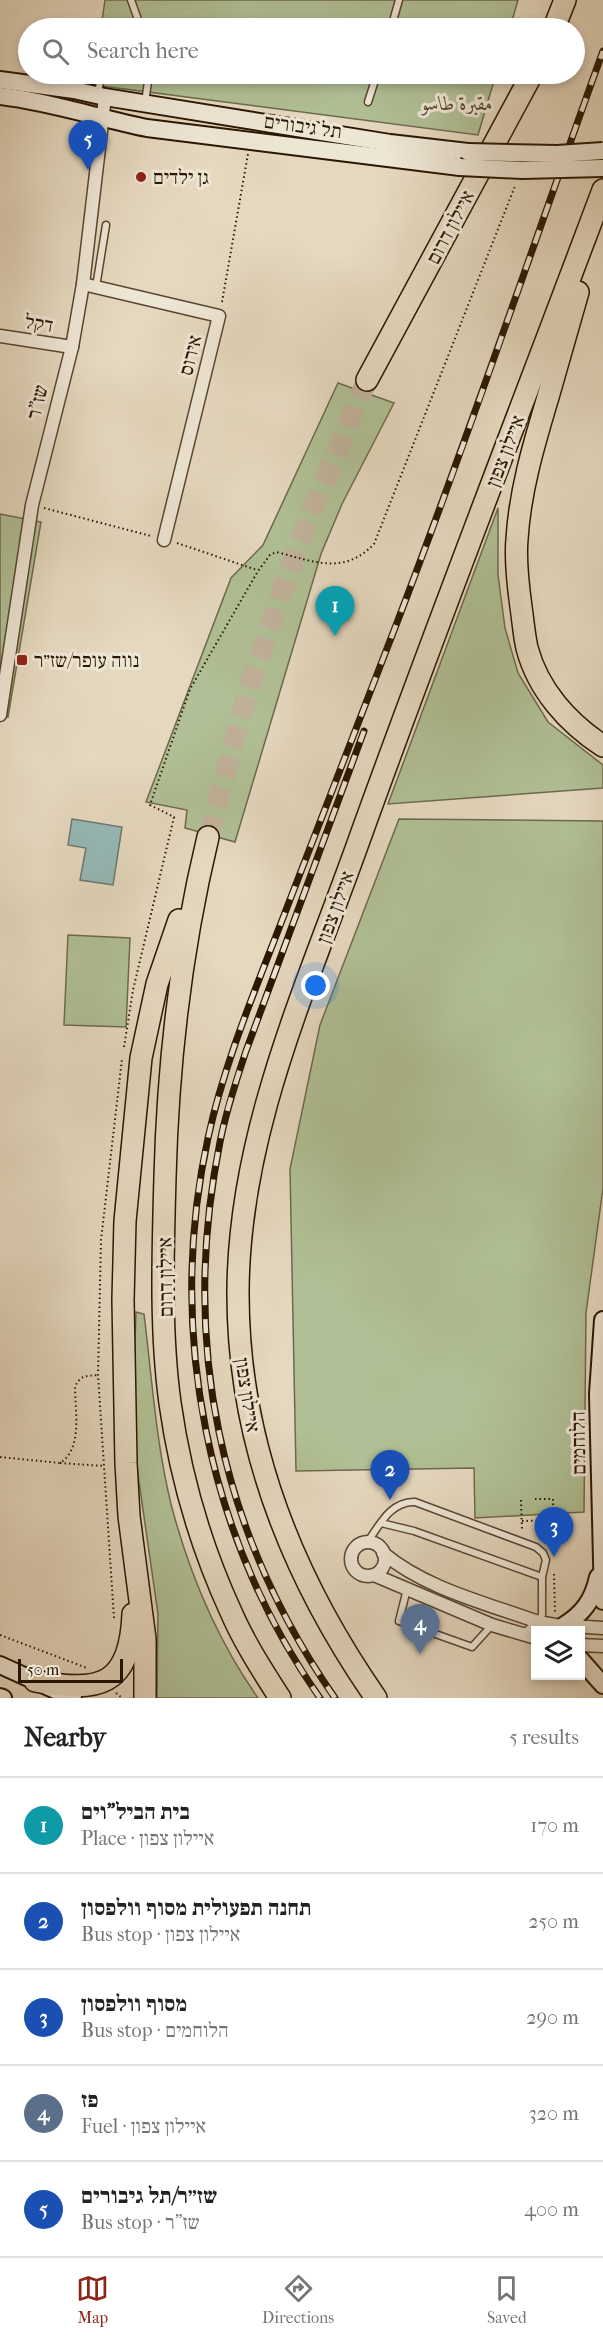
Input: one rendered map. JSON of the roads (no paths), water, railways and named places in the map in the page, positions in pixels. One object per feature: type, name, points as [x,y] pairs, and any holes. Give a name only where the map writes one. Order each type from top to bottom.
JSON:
[{"type":"highway","points":[[558,18],[566,0]]},
{"type":"highway","name":"איילון דרום","points":[[368,380],[527,84]]},
{"type":"highway","name":"איילון צפון","points":[[376,1698],[328,1623],[302,1573],[274,1506],[261,1465],[242,1372],[238,1323],[239,1254],[253,1148],[278,1062],[386,767],[603,190]]},
{"type":"highway","points":[[603,203],[531,454],[521,500],[517,541],[519,591],[527,648],[539,677],[553,701],[567,717],[582,732],[603,746]]},
{"type":"highway","name":"איילון דרום","points":[[135,1568],[126,1463],[123,1300],[125,1221],[132,1144],[141,1058],[157,984],[207,841],[185,945],[169,1083],[164,1275],[170,1402],[193,1506],[210,1560],[230,1611],[257,1662],[280,1698]]},
{"type":"highway","points":[[35,1681],[67,1687],[84,1686],[102,1681],[114,1674],[128,1656],[133,1626],[135,1568]]},
{"type":"highway","points":[[135,1568],[145,1640],[145,1698]]},
{"type":"street","name":"תל גיבורים","points":[[0,81],[18,83]]},
{"type":"street","name":"תל גיבורים","points":[[25,84],[74,90],[145,104],[390,143],[468,152],[557,154],[603,152]]},
{"type":"street","name":"תל גיבורים","points":[[0,96],[50,103],[102,119],[147,128],[460,167],[522,170],[603,168]]},
{"type":"street","name":"שז\"ר","points":[[0,716],[32,505],[89,286],[102,96]]},
{"type":"street","name":"אירוס","points":[[89,286],[219,316],[164,540]]},
{"type":"street","name":"דקל","points":[[0,336],[72,347]]},
{"type":"street","name":"הלוחמים","points":[[603,1320],[598,1394],[603,1601]]},
{"type":"street","points":[[383,1553],[384,1563],[379,1572],[374,1575],[363,1576],[354,1569],[351,1558],[355,1548],[367,1543],[377,1545],[401,1568],[419,1578],[538,1622],[603,1628]]},
{"type":"street","points":[[559,1625],[581,1613],[590,1601],[601,1561]]},
{"type":"street","points":[[374,1575],[492,1625],[531,1637]]},
{"type":"street","points":[[585,1645],[603,1646]]},
{"type":"street","points":[[585,1664],[603,1684]]},
{"type":"street","points":[[0,1665],[73,1698]]},
{"type":"lane","points":[[131,0],[137,18]]},
{"type":"lane","points":[[394,18],[399,0]]},
{"type":"lane","points":[[101,84],[102,96]]},
{"type":"lane","points":[[145,104],[148,84]]},
{"type":"lane","points":[[368,102],[374,84]]},
{"type":"lane","points":[[89,286],[106,225]]},
{"type":"lane","points":[[367,1543],[381,1523],[402,1502],[415,1502],[536,1547],[543,1553],[546,1560],[542,1577],[543,1609],[538,1622],[522,1634]]},
{"type":"lane","points":[[381,1523],[414,1531],[542,1577]]},
{"type":"lane","points":[[407,1589],[399,1621],[472,1647],[492,1625]]},
{"type":"water","points":[[72,819],[122,827],[113,885],[80,880],[86,848],[68,845]]},
{"type":"tunnel","points":[[208,837],[248,691],[302,534],[367,380]]},
{"type":"railway","points":[[320,1698],[281,1636],[249,1570],[224,1501],[206,1430],[195,1358],[192,1284],[196,1211],[208,1138],[222,1083],[240,1029],[425,549],[603,51]]},
{"type":"railway","points":[[335,1698],[295,1634],[262,1569],[237,1501],[219,1432],[208,1361],[205,1289],[209,1216],[220,1142],[228,1107],[246,1051],[364,731]]},
{"type":"place","name":"שז״ר/תל גיבורים","points":[[88,170]]},
{"type":"place","name":"גן ילדים","points":[[141,177]]},
{"type":"place","name":"בית הביל\"וים","points":[[335,636]]},
{"type":"place","name":"נווה עופר/שז״ר","points":[[22,660]]},
{"type":"place","name":"תחנה תפעולית מסוף וולפסון","points":[[390,1500]]},
{"type":"place","name":"מסוף וולפסון","points":[[554,1557]]},
{"type":"place","name":"פז","points":[[420,1654]]},
{"type":"park label","name":"مقبرة طاسو","points":[[457,103]]}]
